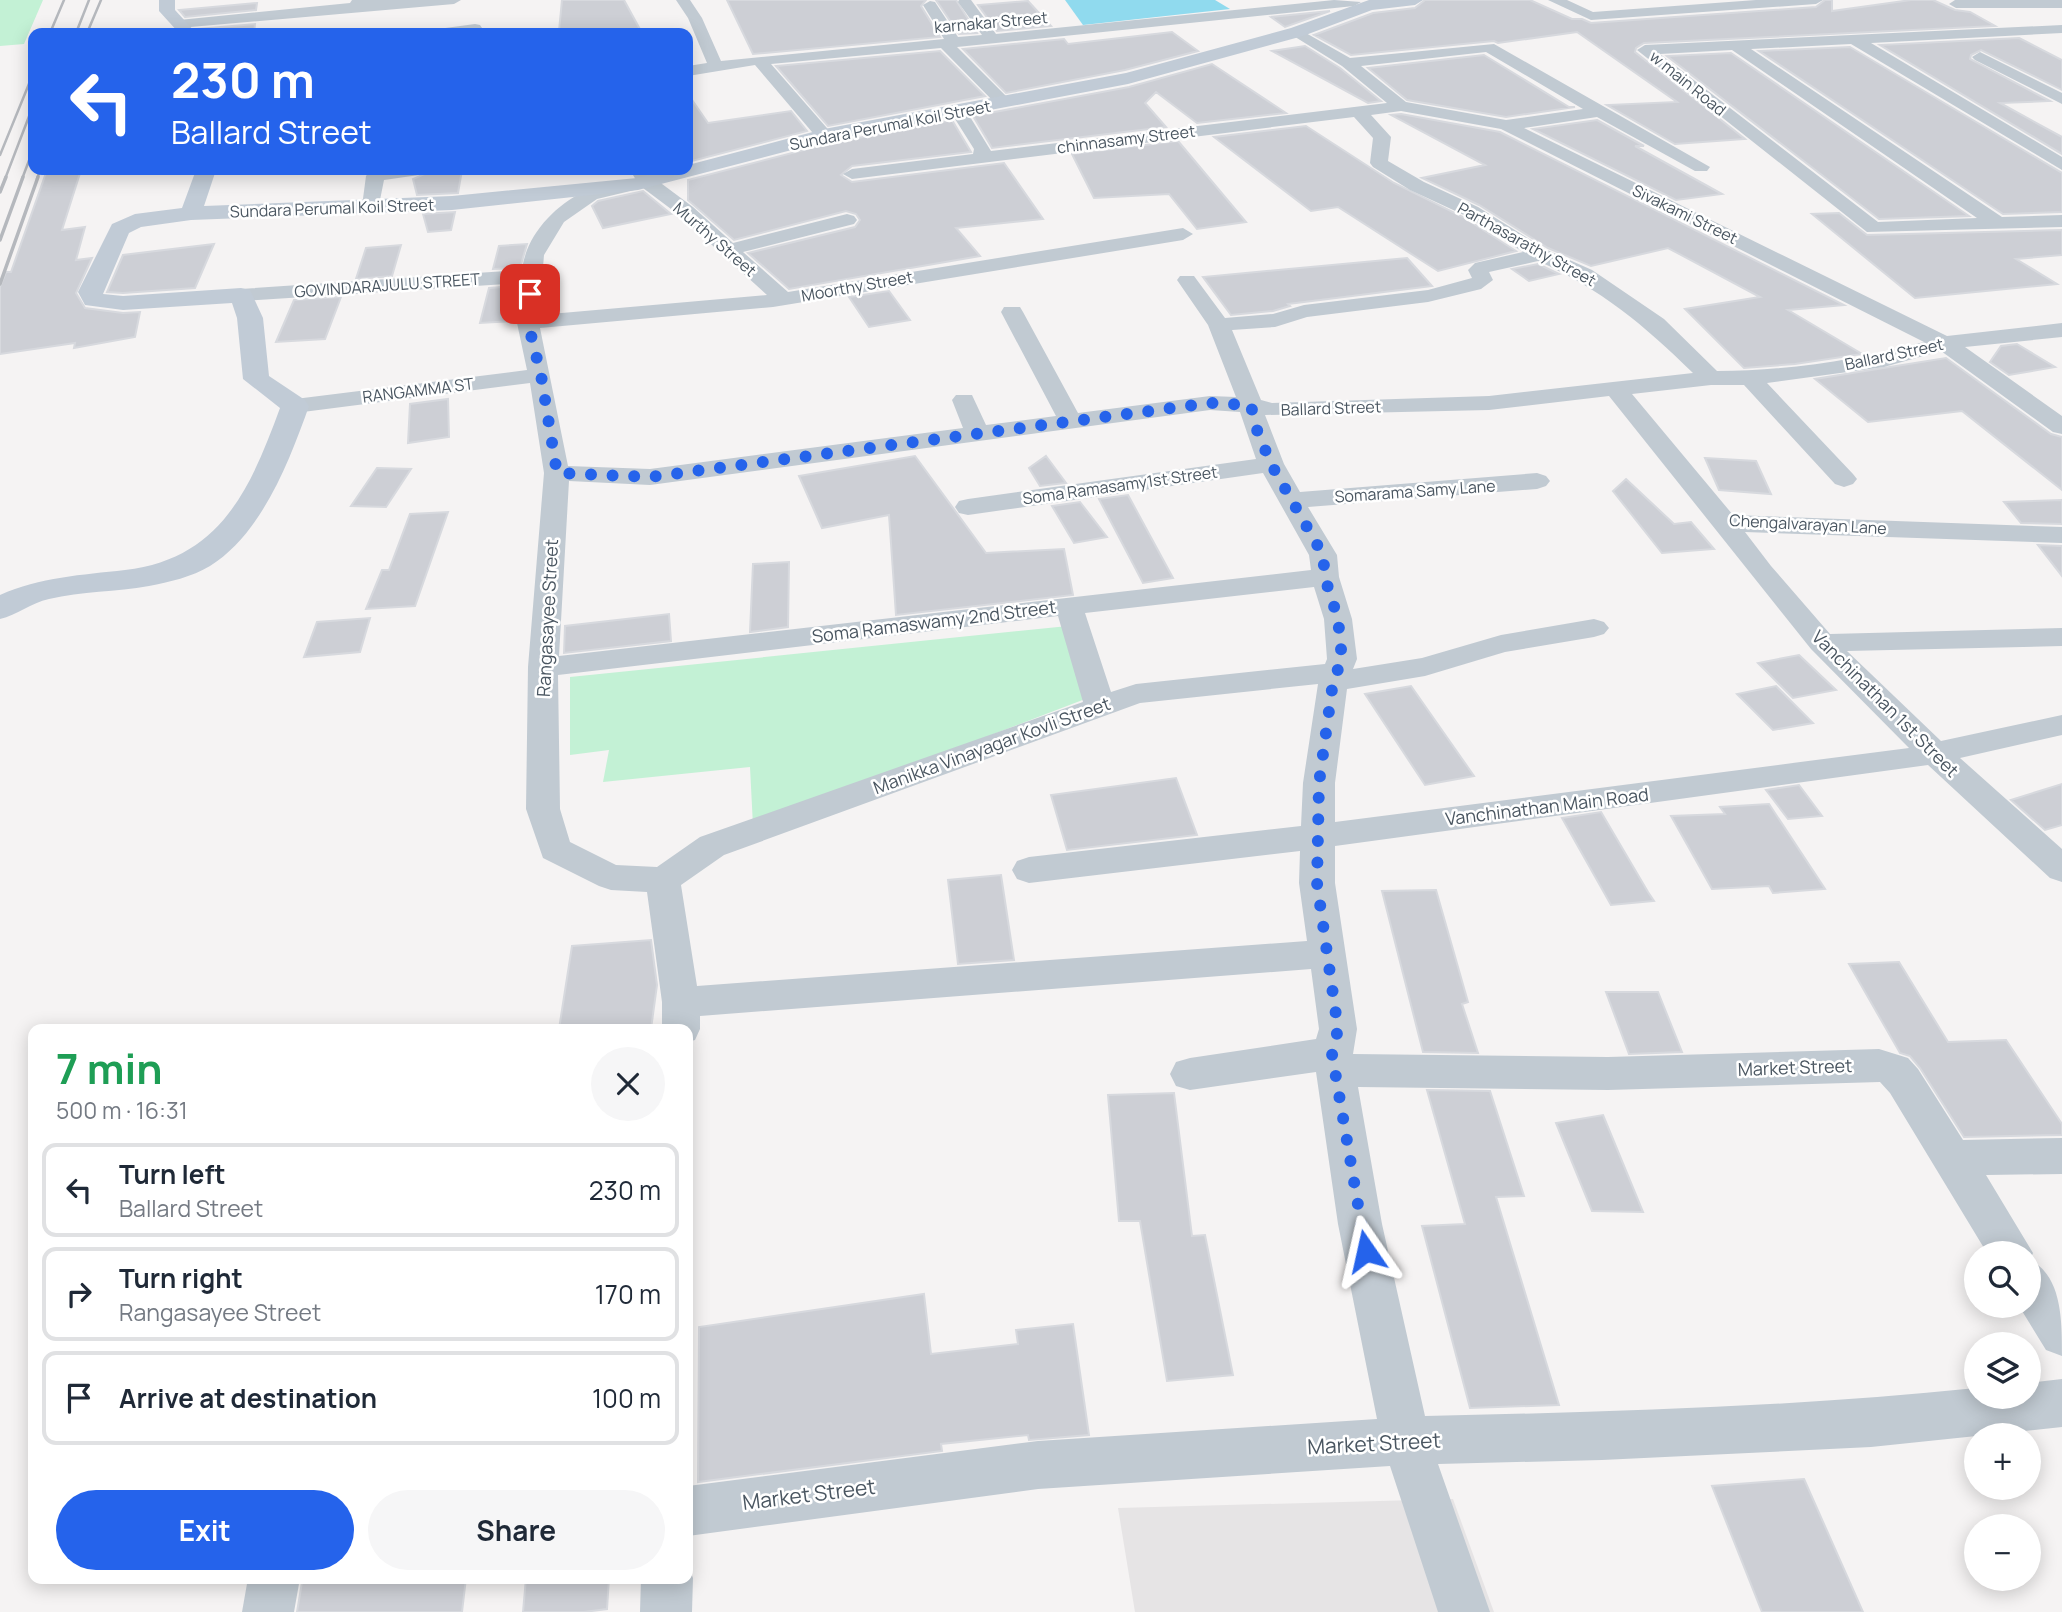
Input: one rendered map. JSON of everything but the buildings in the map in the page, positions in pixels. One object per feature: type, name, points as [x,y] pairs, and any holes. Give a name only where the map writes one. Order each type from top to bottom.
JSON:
[{"type":"street","points":[[167,0],[167,11],[183,28]]},
{"type":"street","points":[[189,28],[288,7],[454,0]]},
{"type":"street","points":[[682,0],[695,18],[715,65],[693,70]]},
{"type":"street","name":"Sundara Perumal Koil Street","points":[[693,166],[824,135],[1128,78],[1297,32],[1357,2],[1415,0]]},
{"type":"street","points":[[1555,0],[1591,16],[1816,0]]},
{"type":"street","points":[[965,2],[992,39]]},
{"type":"street","name":"karnakar Street","points":[[715,65],[1357,2]]},
{"type":"street","points":[[1956,4],[2062,4]]},
{"type":"street","points":[[930,5],[950,43],[1003,102]]},
{"type":"street","name":"w main Road","points":[[2062,29],[1645,50],[1874,228],[2062,221]]},
{"type":"street","name":"Sivakami Street","points":[[1297,32],[1346,64],[1401,106],[1506,125],[1944,343],[2062,427]]},
{"type":"street","points":[[1853,39],[2062,165]]},
{"type":"street","points":[[1736,46],[1997,223]]},
{"type":"street","points":[[1346,64],[1489,47],[1701,167]]},
{"type":"street","points":[[1980,57],[2059,95]]},
{"type":"street","points":[[759,60],[824,135]]},
{"type":"street","name":"chinnasamy Street","points":[[852,174],[1401,106]]},
{"type":"street","points":[[958,111],[982,149],[981,156]]},
{"type":"street","name":"Parthasarathy Street","points":[[1359,112],[1382,137],[1379,163],[1417,186],[1471,211],[1540,254],[1585,274],[1656,324],[1711,378]]},
{"type":"street","points":[[1506,125],[1600,112]]},
{"type":"street","points":[[191,213],[204,175]]},
{"type":"street","points":[[371,206],[375,176],[382,175]]},
{"type":"street","name":"Sundara Perumal Koil Street","points":[[242,295],[123,303],[94,300],[90,292],[120,229],[135,221],[191,213],[452,203],[641,179]]},
{"type":"street","name":"Murthy Street","points":[[641,179],[686,211],[783,299]]},
{"type":"street","name":"Rangasayee Street","points":[[641,179],[591,195],[556,218],[534,256],[528,323],[541,375],[557,473],[542,667],[544,809],[555,849],[611,877],[663,880]]},
{"type":"street","points":[[728,250],[846,220]]},
{"type":"street","name":"Moorthy Street","points":[[528,323],[783,299],[1184,234]]},
{"type":"street","points":[[1219,325],[1275,320],[1304,311],[1428,296],[1483,280],[1478,270],[1482,267],[1540,254]]},
{"type":"street","name":"GOVINDARAJULU STREET","points":[[242,295],[532,276]]},
{"type":"street","points":[[1187,280],[1219,325],[1271,464],[1294,500],[1323,555],[1325,578],[1338,619],[1342,659],[1336,677],[1319,783],[1317,883],[1338,1029],[1335,1062],[1360,1224],[1406,1441],[1464,1612]]},
{"type":"street","points":[[0,609],[10,602],[55,587],[156,576],[197,560],[231,534],[272,461],[295,406],[256,379],[250,318],[242,295]]},
{"type":"street","points":[[1013,312],[1071,422]]},
{"type":"street","name":"Ballard Street","points":[[557,473],[650,477],[1210,403],[1251,405],[1272,410],[1489,402],[1711,378],[1750,378],[1884,360],[1944,343],[2062,330]]},
{"type":"street","name":"RANGAMMA ST","points":[[295,406],[541,375]]},
{"type":"street","points":[[1750,378],[1844,479]]},
{"type":"street","name":"Chengalvarayan Lane","points":[[1616,390],[1726,523],[2062,535]]},
{"type":"street","points":[[964,400],[976,432]]},
{"type":"street","name":"Soma Ramasamy1st Street","points":[[968,507],[1271,464]]},
{"type":"street","name":"Somarama Samy Lane","points":[[1294,500],[1537,481]]},
{"type":"street","name":"Vanchinathan 1st Street","points":[[1726,523],[1777,594],[1821,643],[1932,754],[2062,869]]},
{"type":"street","name":"Soma Ramaswamy 2nd Street","points":[[542,667],[1325,578]]},
{"type":"street","points":[[1069,607],[1100,707]]},
{"type":"street","name":"Manikka Vinayagar Kovli Street","points":[[663,880],[712,846],[1136,694],[1425,667],[1501,644],[1594,628]]},
{"type":"street","points":[[1821,643],[2062,637]]},
{"type":"street","name":"Vanchinathan Main Road","points":[[1029,870],[1318,836],[1904,760],[2062,725]]},
{"type":"street","points":[[663,880],[681,1015],[1327,954]]},
{"type":"street","name":"Market Street","points":[[1190,1074],[1335,1062],[1433,1074],[1714,1071],[1880,1065],[1894,1070],[1904,1080],[2004,1241]]},
{"type":"street","points":[[1952,1158],[2062,1156]]},
{"type":"street","points":[[2041,1301],[2062,1334]]},
{"type":"street","name":"Market Street","points":[[693,1510],[1038,1465],[1406,1441],[1602,1436],[1871,1423],[2062,1403]]},
{"type":"street","points":[[268,1612],[274,1584]]},
{"type":"street","points":[[666,1612],[667,1584]]},
{"type":"shaded area","points":[[1453,1499],[1494,1612],[1135,1612],[1118,1508]]},
{"type":"green space","points":[[0,0],[43,0],[31,28],[28,28],[24,44],[0,46]]},
{"type":"green space","points":[[1068,626],[1093,696],[753,826],[750,767],[603,782],[609,750],[570,755],[570,677]]},
{"type":"water","points":[[1065,0],[1215,0],[1230,9],[1083,25]]},
{"type":"railway","points":[[52,28],[64,0]]},
{"type":"railway","points":[[78,28],[89,0]]},
{"type":"railway","points":[[89,28],[101,0]]},
{"type":"railway","points":[[0,155],[28,86]]},
{"type":"railway","points":[[5,179],[28,119]]},
{"type":"railway","points":[[22,179],[28,163]]},
{"type":"railway","points":[[37,179],[38,175]]},
{"type":"railway","points":[[0,192],[6,177]]},
{"type":"railway","points":[[0,240],[23,177]]},
{"type":"railway","points":[[0,284],[38,177]]},
{"type":"route","points":[[530,294],[528,323],[541,375],[557,473],[650,477],[1210,403],[1251,405],[1255,425],[1271,464],[1294,500],[1323,555],[1325,578],[1338,619],[1342,659],[1333,682],[1319,783],[1317,883],[1338,1029],[1332,1054],[1337,1070],[1366,1251]]}]
